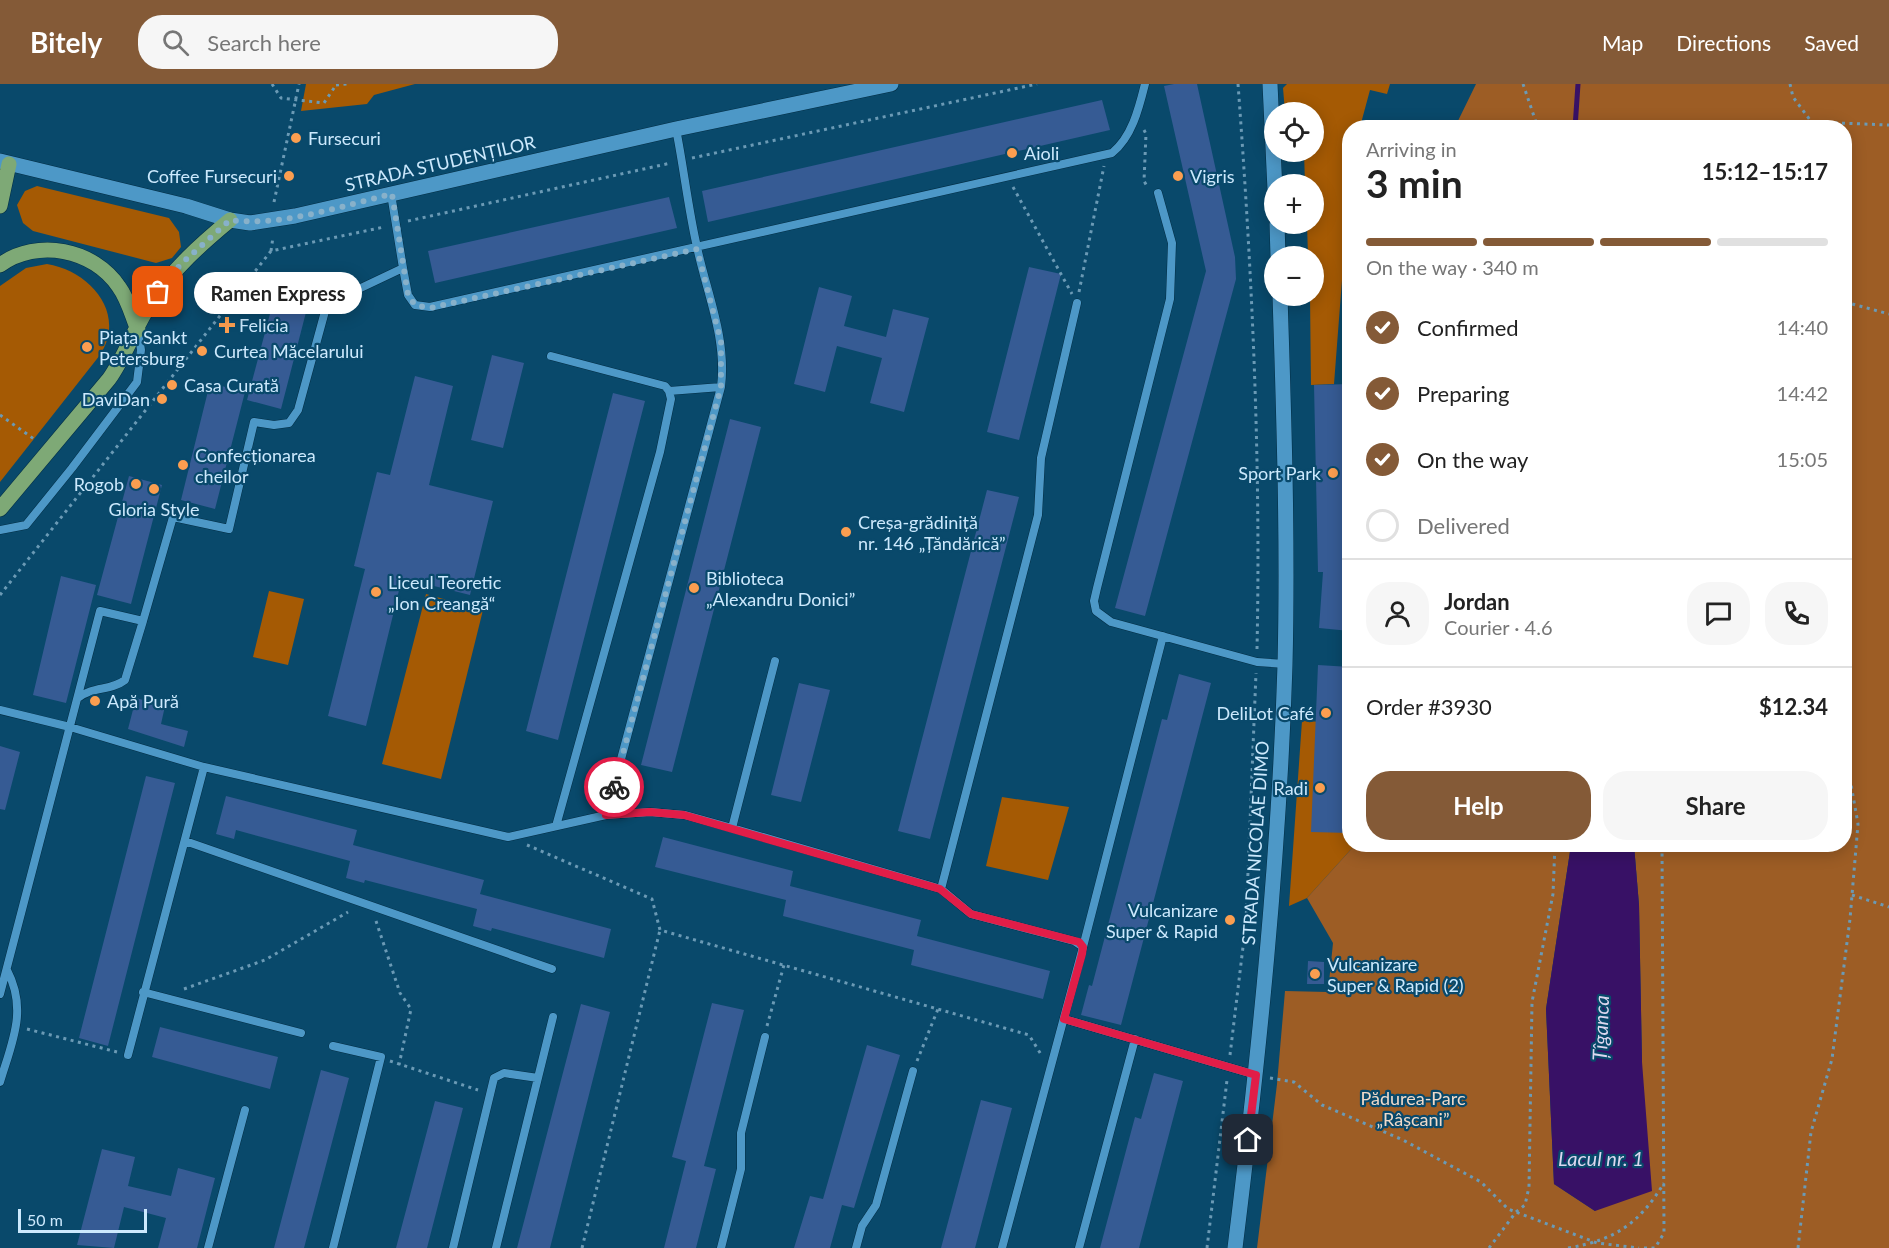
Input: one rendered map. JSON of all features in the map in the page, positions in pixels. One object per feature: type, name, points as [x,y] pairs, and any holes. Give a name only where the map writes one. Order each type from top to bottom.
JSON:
[{"type":"main road","name":"STRADA STUDENȚILOR","points":[[5,163],[186,206],[230,220],[250,223],[274,220],[676,129],[891,84]]},
{"type":"main road","points":[[1270,84],[1274,174]]},
{"type":"main road","points":[[0,206],[5,163]]},
{"type":"main road","points":[[0,509],[109,379],[123,359],[150,303],[174,273],[230,220]]},
{"type":"main road","points":[[0,265],[31,250],[56,251],[81,256],[104,269],[120,287],[138,330]]},
{"type":"main road","name":"STRADA NICOLAE DIMO","points":[[1235,1248],[1256,1075],[1275,846],[1285,664],[1284,436],[1280,306]]},
{"type":"lane","points":[[392,194],[408,295],[415,305],[430,308],[1106,155],[1122,145],[1135,116],[1145,84]]},
{"type":"lane","points":[[606,815],[721,387],[721,342],[697,249],[676,129]]},
{"type":"lane","points":[[1158,193],[1172,243],[1170,298],[1094,601],[1096,611],[1105,620],[1257,662],[1285,664]]},
{"type":"lane","points":[[78,698],[86,692],[118,686],[125,680],[173,517],[229,529],[254,422],[274,425],[289,423],[298,410],[327,304],[403,268]]},
{"type":"lane","points":[[940,889],[1038,515],[1041,458],[1077,303]]},
{"type":"lane","points":[[0,530],[26,525],[137,381],[141,350],[138,330]]},
{"type":"lane","points":[[550,356],[655,383],[669,391],[721,387]]},
{"type":"lane","points":[[556,826],[660,452],[669,412],[669,391]]},
{"type":"lane","points":[[0,994],[100,611],[143,621]]},
{"type":"lane","points":[[1002,1248],[1051,1070],[1163,636]]},
{"type":"lane","points":[[732,828],[775,661]]},
{"type":"lane","points":[[0,710],[70,727],[204,767],[508,837],[606,815],[669,813],[732,828],[940,889],[971,914],[1074,941],[1083,947]]},
{"type":"lane","points":[[128,1055],[204,767]]},
{"type":"lane","points":[[185,840],[552,969]]},
{"type":"lane","points":[[0,1082],[17,1026],[18,1002],[15,986],[7,970]]},
{"type":"lane","points":[[143,992],[301,1034]]},
{"type":"lane","points":[[496,1248],[553,1017]]},
{"type":"lane","points":[[1064,1019],[1256,1075]]},
{"type":"lane","points":[[721,1248],[738,1187],[742,1157],[739,1144],[765,1037]]},
{"type":"lane","points":[[1079,1248],[1135,1039]]},
{"type":"lane","points":[[333,1046],[381,1057],[333,1248]]},
{"type":"lane","points":[[856,1248],[862,1226],[876,1204],[914,1071]]},
{"type":"lane","points":[[453,1248],[494,1078],[504,1073],[538,1078]]},
{"type":"lane","points":[[208,1248],[245,1110]]},
{"type":"path","points":[[272,84],[281,98],[324,103],[335,84],[347,84]]},
{"type":"path","points":[[274,197],[299,84]]},
{"type":"path","points":[[271,251],[1036,84]]},
{"type":"path","points":[[1523,84],[1535,120]]},
{"type":"path","points":[[1790,84],[1793,97],[1810,120]]},
{"type":"path","points":[[1135,116],[1146,134],[1144,181],[1149,189],[1158,193]]},
{"type":"path","points":[[1852,124],[1889,125]]},
{"type":"path","points":[[1077,303],[1106,155]]},
{"type":"path","points":[[1007,177],[1077,303]]},
{"type":"path","points":[[0,595],[271,251],[273,237]]},
{"type":"path","points":[[1852,304],[1889,314]]},
{"type":"path","points":[[0,415],[34,439]]},
{"type":"path","points":[[1798,1248],[1811,1132],[1832,1059],[1852,895],[1858,824],[1852,790]]},
{"type":"path","points":[[508,837],[652,899],[660,930],[582,1248]]},
{"type":"path","points":[[1489,1248],[1515,1212],[1525,1205],[1529,1187],[1532,1002],[1553,894],[1555,852]]},
{"type":"path","points":[[1644,1248],[1655,1248],[1664,1233],[1662,852]]},
{"type":"path","points":[[1852,895],[1889,907]]},
{"type":"path","points":[[162,997],[265,960],[367,904],[400,993],[411,1009],[399,1065]]},
{"type":"path","points":[[660,930],[1029,1035],[1051,1070]]},
{"type":"path","points":[[765,1037],[784,965]]},
{"type":"path","points":[[914,1071],[938,1009]]},
{"type":"path","points":[[17,1026],[128,1055]]},
{"type":"path","points":[[381,1057],[399,1065],[490,1093]]},
{"type":"path","points":[[1256,1075],[1294,1082],[1322,1106],[1403,1140],[1481,1182],[1508,1209],[1597,1243],[1639,1248]]},
{"type":"path","points":[[1568,1248],[1597,1243],[1618,1232],[1652,1203],[1664,1183]]},
{"type":"shaded area","points":[[306,84],[415,84],[374,95],[367,104],[301,111]]},
{"type":"shaded area","points":[[1287,84],[1390,84],[1387,94],[1370,90],[1362,120],[1342,120],[1342,280],[1334,384],[1311,385],[1310,306],[1324,306],[1324,246],[1308,246],[1307,234],[1324,234],[1324,174],[1305,174],[1304,162],[1324,162],[1324,102],[1284,102],[1283,88]]},
{"type":"shaded area","points":[[37,186],[169,218],[179,232],[181,247],[172,258],[156,263],[33,231],[23,223],[17,205],[25,191]]},
{"type":"shaded area","points":[[47,264],[77,275],[100,296],[109,324],[107,339],[100,355],[0,482],[0,286],[26,268]]},
{"type":"shaded area","points":[[269,591],[304,599],[288,665],[253,657]]},
{"type":"shaded area","points":[[426,594],[483,610],[441,779],[382,764]]},
{"type":"shaded area","points":[[1302,721],[1342,723],[1342,852],[1349,852],[1307,898],[1289,906]]},
{"type":"shaded area","points":[[1002,797],[1069,807],[1048,880],[986,866]]},
{"type":"green space","name":"Pădurea-Parc „Râșcani”","points":[[1476,84],[1889,84],[1889,1248],[1257,1248],[1277,1084],[1285,991],[1328,992],[1333,943],[1307,898],[1349,852],[1570,852],[1546,1009],[1554,1184],[1595,1211],[1642,1062],[1639,905],[1635,852],[1852,852],[1852,120],[1458,120]]},
{"type":"water","name":"Lacul nr. 1","points":[[1570,852],[1635,852],[1639,905],[1642,1062],[1652,1191],[1595,1211],[1554,1184],[1546,1009]]},
{"type":"building","points":[[1197,84],[1235,257],[1236,279],[1145,616],[1115,608],[1206,271],[1164,86]]},
{"type":"building","points":[[1102,100],[1110,130],[708,222],[702,191]]},
{"type":"building","points":[[669,197],[677,228],[435,283],[428,251]]},
{"type":"building","points":[[1029,267],[1061,274],[1019,440],[987,432]]},
{"type":"building","points":[[279,280],[312,289],[281,409],[247,400]]},
{"type":"building","points":[[819,287],[852,296],[844,326],[886,337],[893,309],[929,318],[904,412],[870,403],[882,358],[837,346],[825,392],[794,384]]},
{"type":"building","points":[[492,355],[524,363],[503,448],[471,440]]},
{"type":"building","points":[[415,376],[453,386],[429,485],[493,501],[470,595],[402,578],[366,726],[328,716],[365,569],[354,566],[377,472],[390,475]]},
{"type":"building","points":[[210,383],[245,392],[215,509],[181,500]]},
{"type":"building","name":"Sport Park","points":[[1342,384],[1342,630],[1319,628],[1323,572],[1318,572],[1314,385]]},
{"type":"building","points":[[613,393],[645,401],[558,740],[526,731]]},
{"type":"building","points":[[730,419],[761,427],[672,772],[641,765]]},
{"type":"building","points":[[129,476],[162,485],[131,604],[97,595]]},
{"type":"building","points":[[987,490],[1019,497],[930,839],[898,831]]},
{"type":"building","points":[[61,576],[96,585],[66,703],[33,695]]},
{"type":"building","points":[[1318,665],[1342,666],[1342,833],[1311,832]]},
{"type":"building","points":[[1179,674],[1211,683],[1121,1025],[1081,1015],[1089,985],[1092,986],[1162,719],[1167,720]]},
{"type":"building","points":[[799,683],[830,690],[801,802],[771,795]]},
{"type":"building","points":[[136,698],[165,706],[161,724],[188,731],[184,747],[128,729]]},
{"type":"building","points":[[0,746],[20,752],[5,810],[0,809]]},
{"type":"building","points":[[146,776],[175,783],[108,1046],[79,1038]]},
{"type":"building","points":[[226,796],[357,830],[353,845],[484,880],[480,894],[611,929],[604,958],[492,928],[491,931],[473,926],[477,909],[365,880],[364,883],[346,878],[350,861],[236,830],[234,839],[216,834]]},
{"type":"building","points":[[663,837],[793,871],[790,886],[921,920],[917,936],[1050,971],[1043,999],[911,965],[914,950],[783,916],[786,900],[655,867]]},
{"type":"building","points":[[1308,961],[1324,962],[1324,984],[1307,984]]},
{"type":"building","points":[[712,1003],[744,1010],[704,1166],[716,1169],[696,1248],[664,1248],[686,1161],[672,1157]]},
{"type":"building","points":[[581,1004],[610,1012],[550,1248],[517,1248]]},
{"type":"building","points":[[160,1027],[278,1057],[270,1089],[152,1057]]},
{"type":"building","points":[[867,1045],[900,1055],[854,1208],[842,1205],[830,1248],[794,1248],[810,1196],[823,1199]]},
{"type":"building","points":[[321,1070],[349,1078],[304,1248],[274,1248]]},
{"type":"building","points":[[1154,1073],[1183,1081],[1139,1248],[1100,1248],[1135,1117],[1141,1119]]},
{"type":"building","points":[[981,1100],[1012,1108],[975,1248],[941,1248]]},
{"type":"building","points":[[435,1101],[463,1108],[427,1248],[396,1248]]},
{"type":"building","points":[[102,1149],[135,1157],[128,1186],[171,1196],[178,1168],[215,1178],[197,1248],[158,1248],[166,1218],[124,1207],[114,1248],[77,1245]]},
{"type":"waterway","name":"Țîganca","points":[[1576,120],[1578,84]]},
{"type":"way so far","points":[[158,292],[181,264],[230,220],[250,223],[274,220],[392,194],[408,295],[415,305],[430,308],[697,249],[721,342],[723,365],[721,387],[614,787]]},
{"type":"place","name":"Fursecuri","points":[[296,138]]},
{"type":"place","name":"Aioli","points":[[1012,153]]},
{"type":"place","name":"Coffee Fursecuri","points":[[289,176]]},
{"type":"place","name":"Vigris","points":[[1178,176]]},
{"type":"place","name":"Ramen Express","points":[[158,292]]},
{"type":"place","name":"Felicia","points":[[227,325]]},
{"type":"place","name":"Piața Sankt Petersburg","points":[[87,347]]},
{"type":"place","name":"Curtea Măcelarului","points":[[202,351]]},
{"type":"place","name":"Casa Curată","points":[[172,385]]},
{"type":"place","name":"DaviDan","points":[[162,399]]},
{"type":"place","name":"Confecționarea cheilor","points":[[183,465]]},
{"type":"place","name":"Sport Park","points":[[1333,473]]},
{"type":"place","name":"Rogob","points":[[136,484]]},
{"type":"place","name":"Gloria Style","points":[[154,489]]},
{"type":"place","name":"Creșa-grădiniță nr. 146 „Țăndărică”","points":[[846,532]]},
{"type":"place","name":"Biblioteca „Alexandru Donici”","points":[[694,588]]},
{"type":"place","name":"Liceul Teoretic „Ion Creangă“","points":[[376,592]]},
{"type":"place","name":"Apă Pură","points":[[95,701]]},
{"type":"place","name":"DeliLot Café","points":[[1326,713]]},
{"type":"place","name":"Radi","points":[[1320,788]]},
{"type":"place","name":"Vulcanizare Super & Rapid","points":[[1230,920]]},
{"type":"place","name":"Vulcanizare Super & Rapid (2)","points":[[1315,974]]},
{"type":"route","points":[[614,787],[606,815],[650,812],[684,815],[940,889],[971,914],[1079,942],[1083,947],[1082,954],[1064,1019],[1256,1075],[1248,1140]]}]
